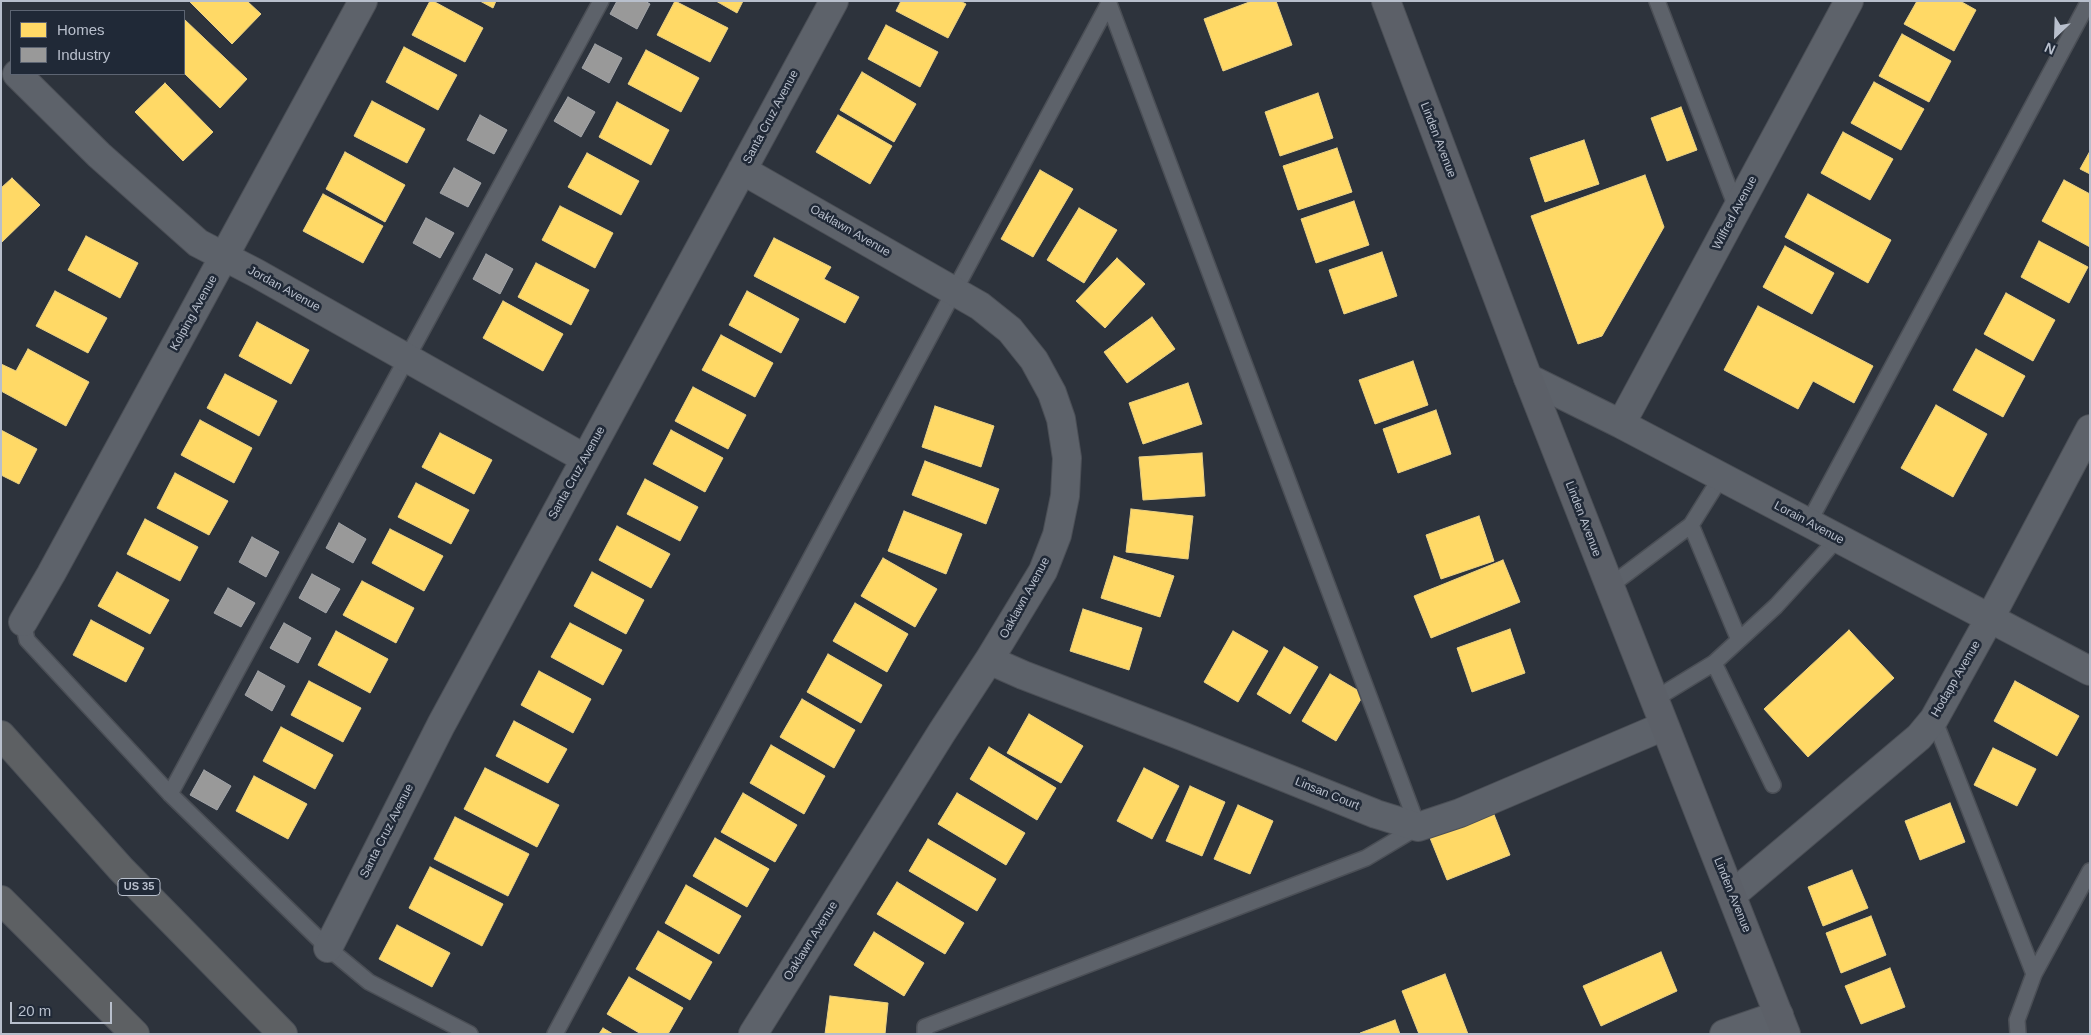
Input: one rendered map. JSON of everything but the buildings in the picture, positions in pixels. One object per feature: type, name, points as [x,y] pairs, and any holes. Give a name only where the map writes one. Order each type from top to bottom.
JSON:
[{"type":"highway","name":"US 35","points":[[1,735],[121,869],[283,1034]]},
{"type":"highway","points":[[1,900],[135,1034]]},
{"type":"main road","name":"Linden Avenue","points":[[1386,1],[1528,378],[1783,1024]]},
{"type":"street","name":"Kolping Avenue","points":[[23,622],[225,257],[363,1]]},
{"type":"street","name":"Santa Cruz Avenue","points":[[328,948],[441,726],[584,458],[634,371],[834,1]]},
{"type":"street","name":"Wilfred Avenue","points":[[1621,424],[1849,1]]},
{"type":"street","points":[[1,58],[10,67]]},
{"type":"street","name":"Jordan Avenue","points":[[18,75],[99,154],[198,243],[256,273],[584,458]]},
{"type":"street","name":"Oaklawn Avenue","points":[[742,170],[980,306],[1010,330],[1034,360],[1052,393],[1058,410],[1067,458],[1065,496],[1057,535],[1043,571],[753,1034]]},
{"type":"street","name":"Lorain Avenue","points":[[1528,378],[1809,522],[2090,671]]},
{"type":"street","name":"Hodapp Avenue","points":[[1732,895],[1919,737],[1934,719],[2090,429]]},
{"type":"street","name":"Linsan Court","points":[[989,660],[1023,676],[1182,736],[1376,814],[1418,827]]},
{"type":"street","points":[[1418,827],[1460,813],[1664,726]]},
{"type":"street","points":[[1724,1034],[1783,1024]]},
{"type":"lane","points":[[170,794],[601,1]]},
{"type":"lane","points":[[1657,1],[1737,209]]},
{"type":"lane","points":[[1809,522],[2089,1]]},
{"type":"lane","points":[[556,1034],[955,292],[1108,2]]},
{"type":"lane","points":[[925,1034],[925,1028],[1366,858],[1418,827],[1108,2]]},
{"type":"lane","points":[[1610,586],[1691,525],[1721,477]]},
{"type":"lane","points":[[1691,525],[1739,640]]},
{"type":"lane","points":[[1655,699],[1714,663],[1776,606],[1838,538]]},
{"type":"lane","points":[[23,622],[27,640],[170,794],[328,948],[369,982],[470,1034]]},
{"type":"lane","points":[[1714,663],[1773,785]]},
{"type":"lane","points":[[1934,719],[2034,974]]},
{"type":"lane","points":[[2018,1034],[2018,1020],[2034,974],[2090,871]]}]
